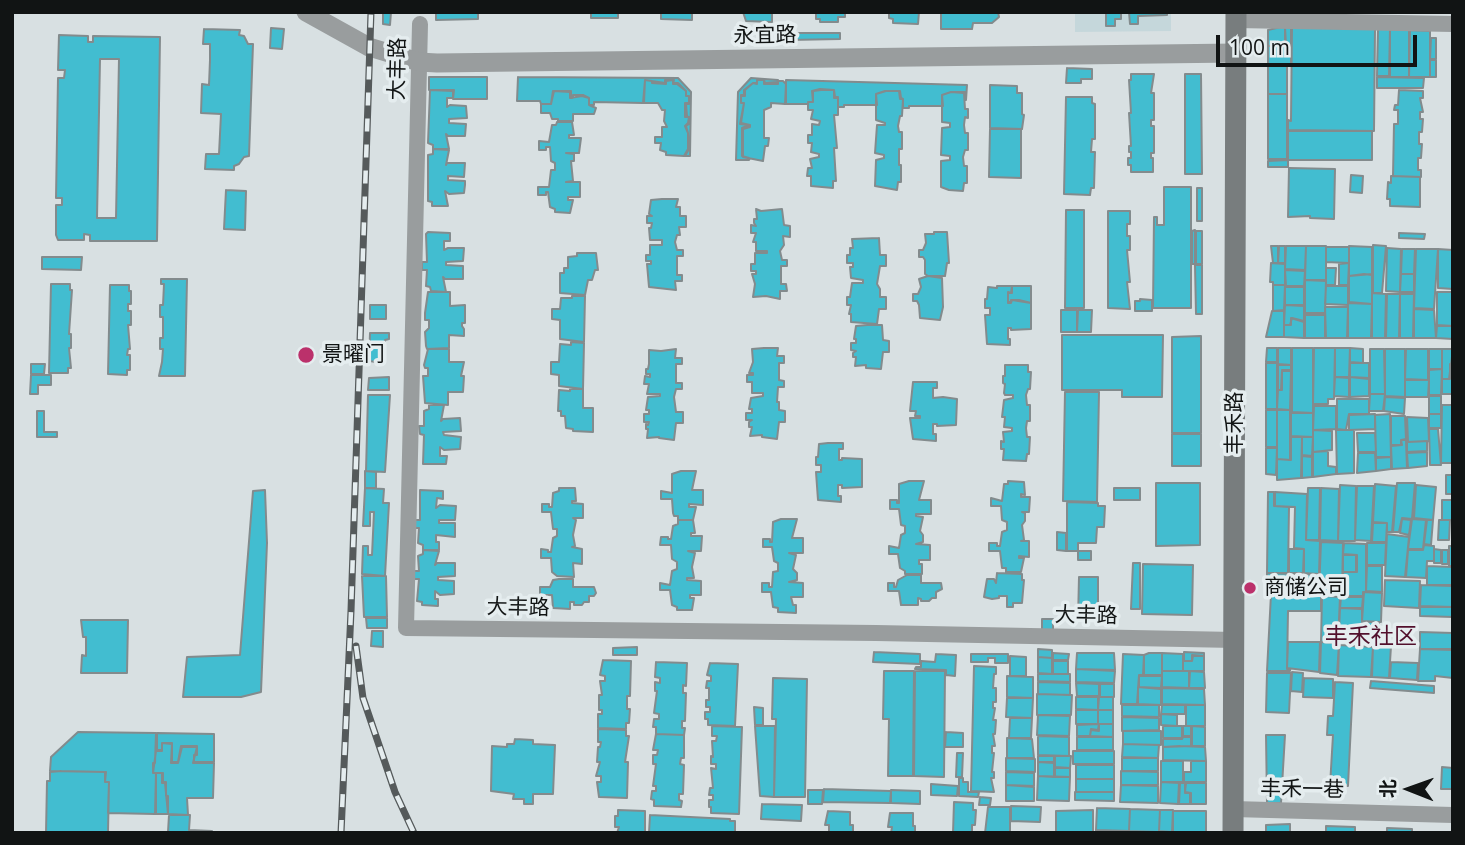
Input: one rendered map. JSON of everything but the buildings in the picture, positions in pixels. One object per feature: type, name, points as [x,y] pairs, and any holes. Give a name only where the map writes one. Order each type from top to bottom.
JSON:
[{"type":"main road","name":"丰禾路","points":[[1233,833],[1236,16]]},
{"type":"street","name":"永宜路","points":[[306,12],[369,47],[419,62],[454,64],[1236,53]]},
{"type":"street","points":[[1236,16],[1453,24]]},
{"type":"street","name":"大丰路","points":[[419,24],[406,628],[1235,640]]},
{"type":"street","name":"丰禾一巷","points":[[1233,810],[1453,815]]},
{"type":"shaded area","points":[[1075,12],[1171,12],[1171,31],[1075,32]]},
{"type":"railway","points":[[341,833],[371,12]]},
{"type":"railway","points":[[356,646],[363,698],[395,792],[414,833]]},
{"type":"place","name":"景曜门","points":[[306,355]]},
{"type":"place","name":"商储公司","points":[[1250,588]]},
{"type":"district","name":"丰禾社区","points":[[1371,637]]}]
